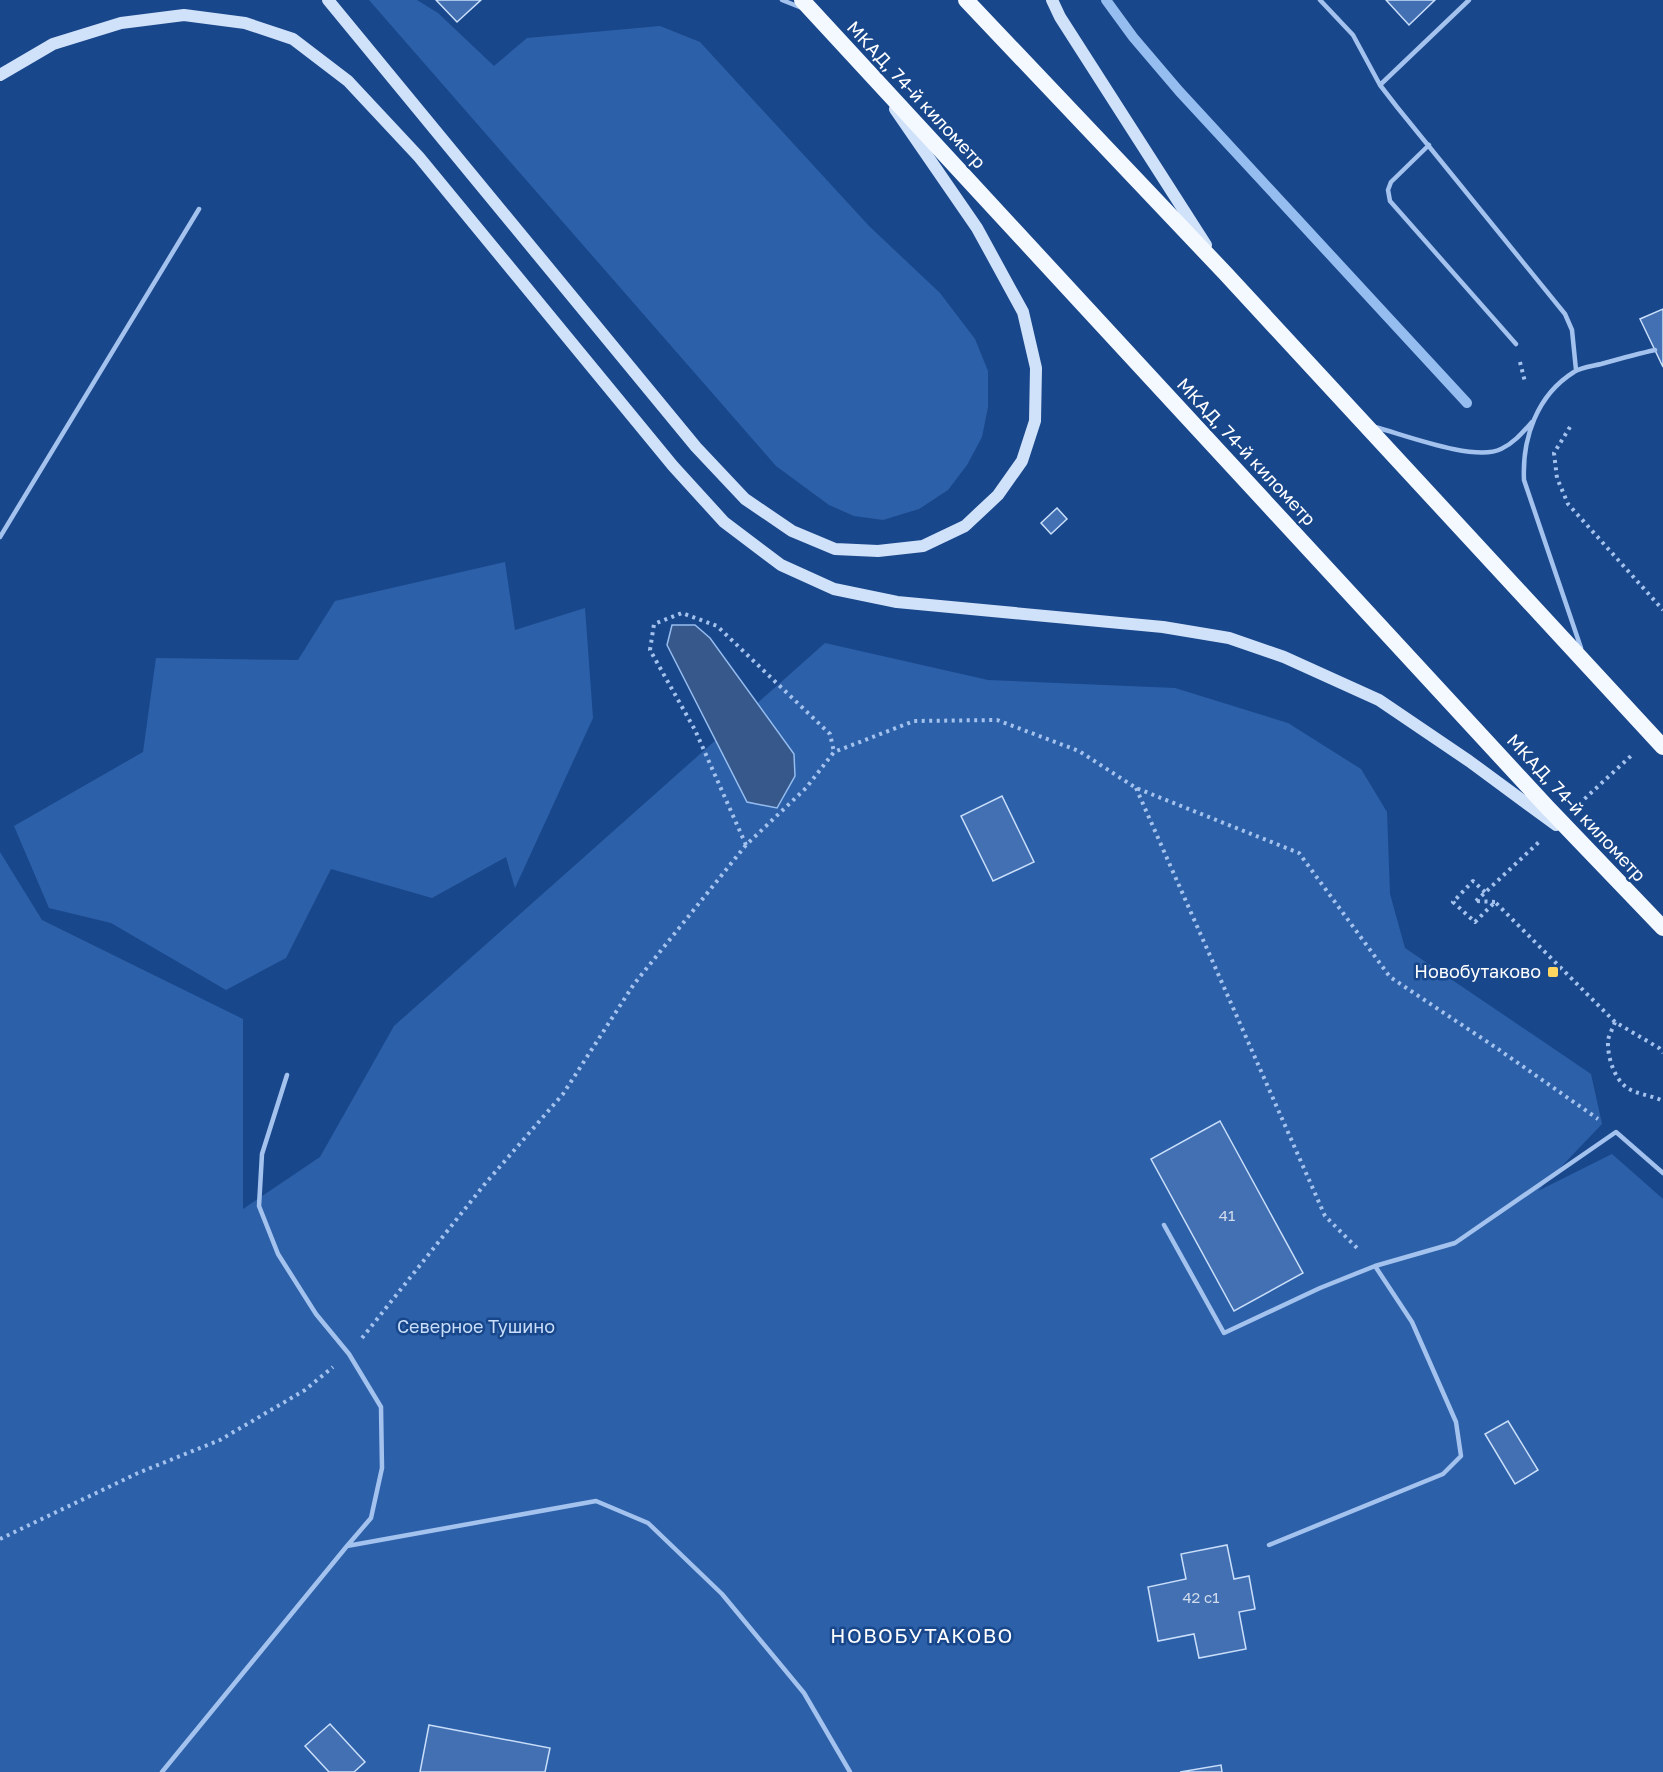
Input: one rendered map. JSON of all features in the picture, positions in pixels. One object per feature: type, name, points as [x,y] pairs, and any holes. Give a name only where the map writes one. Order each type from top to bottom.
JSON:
[{"type":"highway","name":"МКАД, 74-й километр","points":[[802,0],[1663,928]]},
{"type":"highway","points":[[966,0],[1225,273],[1663,747]]},
{"type":"main road","points":[[328,0],[689,438],[745,499],[792,531],[835,549],[878,551],[923,546],[965,525],[998,495],[1022,461],[1035,421],[1036,368],[1023,312],[977,228],[872,76]]},
{"type":"main road","points":[[1052,0],[1060,17],[1130,130],[1225,273]]},
{"type":"main road","points":[[0,75],[53,44],[121,23],[184,15],[245,23],[293,39],[348,81],[419,157],[673,466],[724,522],[782,565],[834,589],[897,602],[1163,627],[1229,638],[1284,657],[1379,700],[1469,761],[1583,844]]},
{"type":"lane","points":[[782,0],[814,13]]},
{"type":"lane","points":[[1320,0],[1353,35],[1380,85],[1565,314],[1572,330],[1576,370]]},
{"type":"lane","points":[[1380,85],[1469,0]]},
{"type":"lane","points":[[1429,145],[1391,182],[1388,190],[1390,201],[1516,344]]},
{"type":"lane","points":[[0,537],[200,209]]},
{"type":"lane","points":[[1587,665],[1524,480],[1523,459],[1527,440],[1544,401],[1576,370],[1655,350]]},
{"type":"lane","points":[[1364,424],[1454,449],[1490,453],[1502,449],[1517,438],[1534,420]]},
{"type":"lane","points":[[162,1772],[371,1518],[382,1468],[381,1407],[349,1354],[316,1314],[278,1254],[259,1206],[262,1154],[287,1076]]},
{"type":"lane","points":[[1164,1225],[1224,1333],[1320,1288],[1375,1266],[1455,1244],[1616,1132],[1663,1173]]},
{"type":"lane","points":[[1269,1545],[1443,1474],[1461,1456],[1456,1422],[1412,1322],[1375,1266]]},
{"type":"lane","points":[[347,1546],[596,1500],[648,1524],[722,1594],[804,1694],[850,1772]]},
{"type":"path","points":[[1570,427],[1554,453],[1557,478],[1568,504],[1663,610]]},
{"type":"path","points":[[746,845],[695,730],[650,650],[654,624],[682,613],[717,626],[830,735],[834,752]]},
{"type":"path","points":[[0,1539],[138,1473],[220,1440],[305,1390],[349,1354],[484,1185],[563,1094],[634,984],[746,845],[806,788],[834,752],[914,721],[997,720],[1079,751],[1136,788],[1299,853],[1390,977],[1616,1132]]},
{"type":"path","points":[[1136,788],[1325,1216],[1375,1266]]},
{"type":"path","points":[[1485,892],[1473,881],[1453,902],[1476,922],[1495,902]]},
{"type":"path","points":[[1476,901],[1495,902],[1615,1022],[1659,1048],[1663,1053]]},
{"type":"path","points":[[1615,1022],[1608,1040],[1610,1058],[1617,1079],[1632,1091],[1654,1096],[1663,1101]]},
{"type":"green space","points":[[369,0],[417,0],[438,13],[494,66],[527,38],[660,26],[700,42],[869,226],[940,293],[975,339],[988,371],[988,407],[982,437],[967,465],[948,490],[919,509],[883,520],[854,516],[829,505],[776,466]]},
{"type":"green space","points":[[505,562],[515,630],[585,608],[593,718],[515,888],[506,857],[432,898],[331,869],[286,958],[226,990],[111,923],[49,908],[14,826],[143,752],[156,658],[298,660],[335,601]]},
{"type":"green space","name":"Северное Тушино","points":[[825,643],[988,680],[1175,688],[1288,723],[1361,769],[1387,812],[1390,894],[1405,948],[1591,1074],[1602,1124],[1538,1191],[1612,1154],[1663,1199],[1663,1772],[0,1772],[0,852],[42,920],[243,1019],[243,1209],[320,1157],[394,1026]]},
{"type":"shaded area","points":[[672,625],[695,625],[710,638],[794,754],[795,776],[777,808],[747,802],[667,645]]},
{"type":"building","points":[[436,0],[481,0],[457,22]]},
{"type":"building","points":[[1386,0],[1435,0],[1409,25]]},
{"type":"building","points":[[1663,309],[1663,367],[1640,319]]},
{"type":"building","points":[[1057,508],[1067,519],[1051,534],[1041,523]]},
{"type":"building","points":[[1002,796],[1034,862],[993,881],[961,816]]},
{"type":"building","points":[[1220,1121],[1303,1273],[1234,1311],[1151,1159]]},
{"type":"building","points":[[1508,1421],[1538,1470],[1515,1484],[1485,1434]]},
{"type":"building","points":[[1227,1545],[1234,1579],[1249,1576],[1255,1609],[1239,1612],[1246,1649],[1199,1658],[1194,1634],[1158,1641],[1148,1587],[1186,1579],[1181,1554]]},
{"type":"building","points":[[330,1724],[365,1762],[354,1772],[329,1772],[305,1746]]},
{"type":"building","points":[[429,1725],[550,1748],[545,1772],[420,1772]]},
{"type":"building","points":[[1221,1765],[1222,1772],[1180,1772]]},
{"type":"waterway","points":[[1106,0],[1133,37],[1179,91],[1467,403]]},
{"type":"place","name":"Новобутаково","points":[[1553,972]]},
{"type":"district","name":"НОВОБУТАКОВО","points":[[922,1636]]}]
